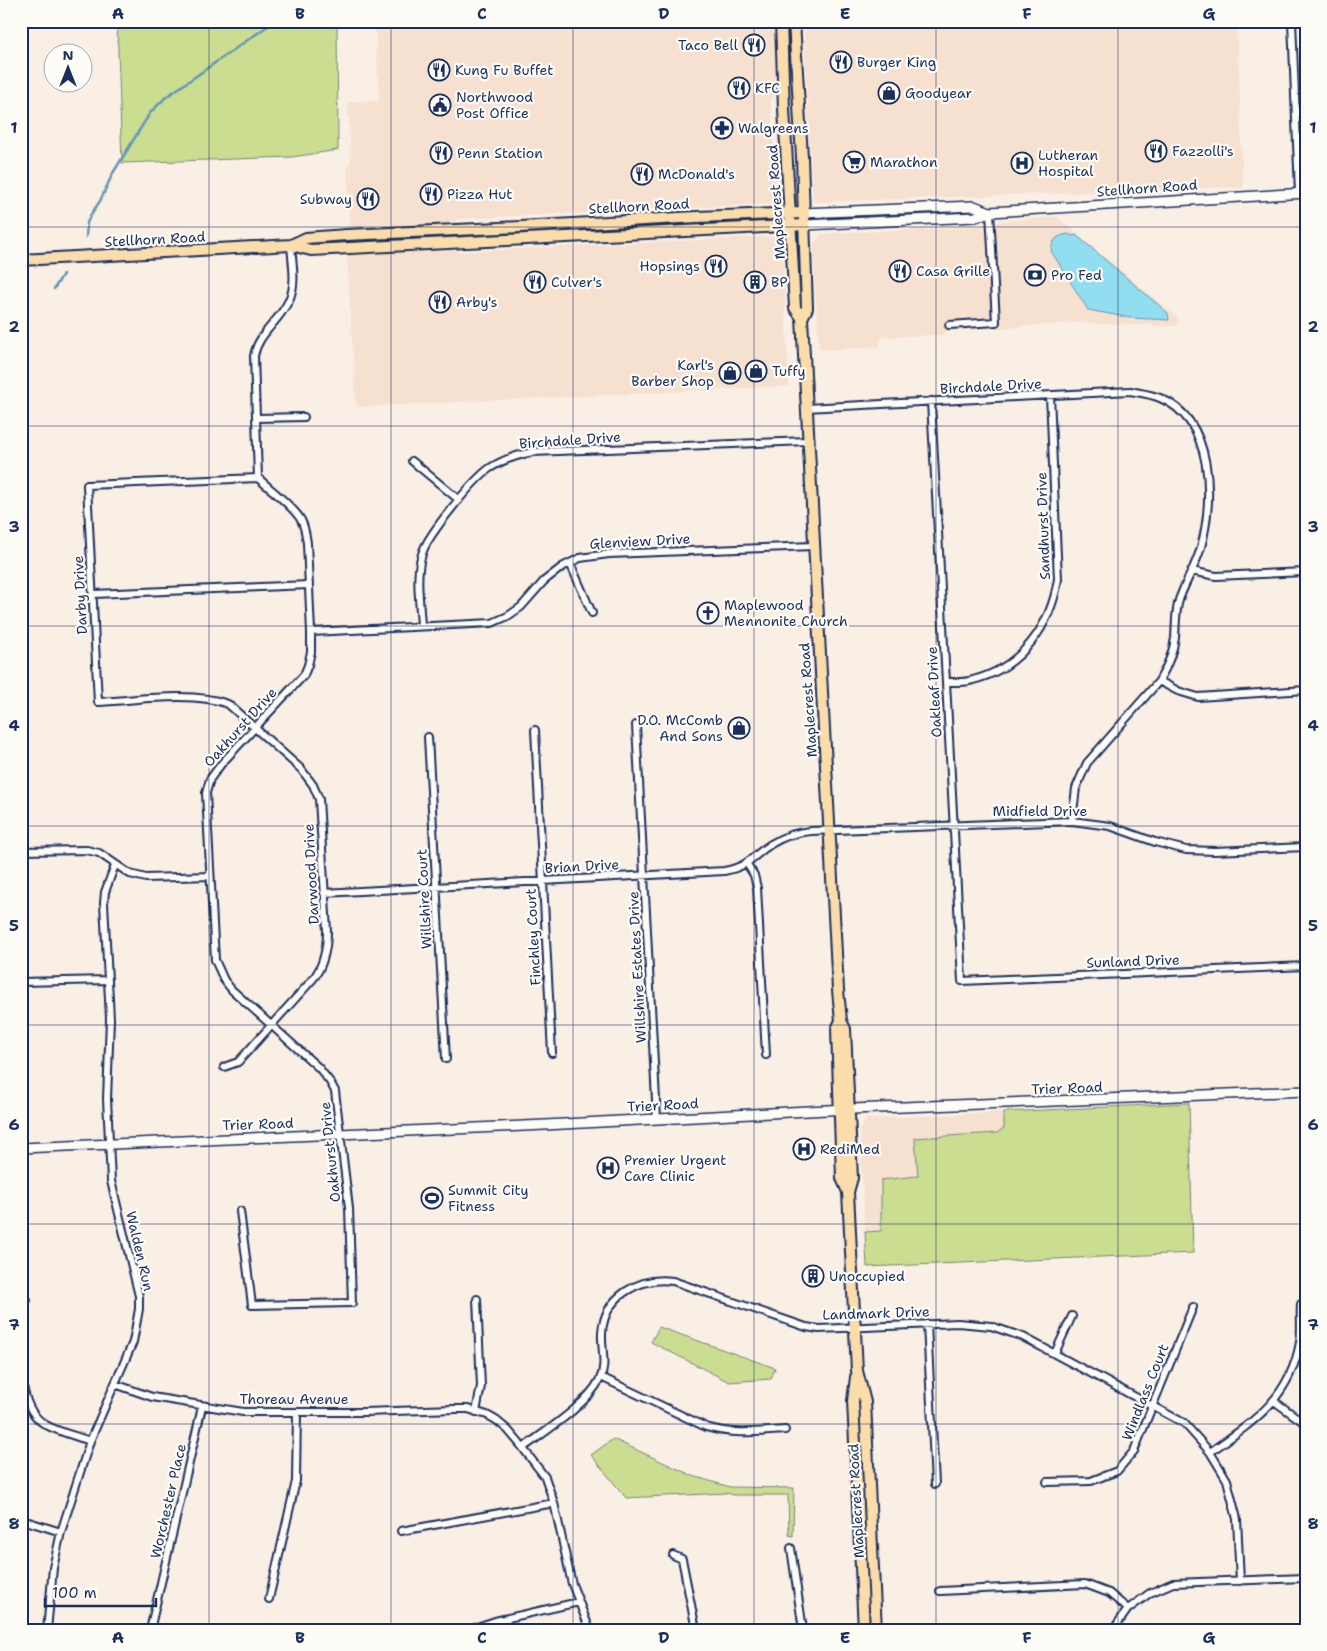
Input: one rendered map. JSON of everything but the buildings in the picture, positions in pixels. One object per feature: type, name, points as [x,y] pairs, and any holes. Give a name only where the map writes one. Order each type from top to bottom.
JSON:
[{"type":"main road","name":"Maplecrest Road","points":[[781,21],[795,308],[802,318]]},
{"type":"main road","name":"Maplecrest Road","points":[[794,21],[802,149],[807,308],[802,318],[813,546],[838,990],[841,1021],[846,1029],[850,1110],[852,1178],[848,1192],[857,1371],[853,1401],[864,1630]]},
{"type":"main road","name":"Stellhorn Road","points":[[291,245],[306,238],[346,235],[804,213]]},
{"type":"main road","name":"Stellhorn Road","points":[[21,260],[291,245],[311,250],[804,225]]},
{"type":"main road","name":"Maplecrest Road","points":[[841,1021],[837,1029],[839,1110],[842,1178],[848,1192]]},
{"type":"main road","name":"Maplecrest Road","points":[[857,1371],[865,1402],[876,1630]]},
{"type":"street","points":[[1292,21],[1302,193]]},
{"type":"street","points":[[1296,113],[1306,112]]},
{"type":"street","name":"Stellhorn Road","points":[[804,225],[975,217],[990,212],[1302,193]]},
{"type":"street","name":"Stellhorn Road","points":[[804,213],[974,206],[990,212]]},
{"type":"street","points":[[950,324],[996,322],[990,212]]},
{"type":"street","points":[[258,478],[254,367],[256,347],[260,338],[289,300],[293,279],[291,245]]},
{"type":"street","name":"Birchdale Drive","points":[[806,408],[1130,391],[1154,396],[1174,406],[1187,418],[1196,431],[1206,462],[1207,512],[1200,549],[1192,571]]},
{"type":"street","name":"Sandhurst Drive","points":[[946,682],[972,681],[989,675],[1009,663],[1036,638],[1053,605],[1058,579],[1050,395]]},
{"type":"street","name":"Oakleaf Drive","points":[[931,401],[962,981]]},
{"type":"street","points":[[257,418],[304,417]]},
{"type":"street","name":"Birchdale Drive","points":[[421,626],[419,569],[422,553],[428,540],[459,500],[488,470],[515,456],[533,452],[808,441]]},
{"type":"street","points":[[412,460],[459,500]]},
{"type":"street","name":"Darby Drive","points":[[98,702],[87,485],[258,478]]},
{"type":"street","name":"Oakhurst Drive","points":[[240,1211],[252,1305],[352,1303],[349,1215],[337,1099],[330,1082],[320,1068],[232,990],[224,980],[215,960],[207,788],[213,775],[304,675],[311,652],[307,543],[300,520],[258,478]]},
{"type":"street","name":"Glenview Drive","points":[[311,632],[492,623],[508,616],[520,607],[552,573],[580,558],[609,554],[813,546]]},
{"type":"street","points":[[570,563],[592,613]]},
{"type":"street","points":[[1072,822],[1076,788],[1087,763],[1159,681],[1167,668],[1175,640],[1176,612],[1192,571],[1216,576],[1306,572]]},
{"type":"street","points":[[93,594],[309,585]]},
{"type":"street","points":[[1159,681],[1178,691],[1198,696],[1306,690]]},
{"type":"street","name":"Darwood Drive","points":[[98,702],[197,697],[214,699],[228,704],[301,769],[316,790],[320,810],[327,939],[322,964],[318,972],[272,1026],[238,1062],[224,1067]]},
{"type":"street","name":"Willshire Estates Drive","points":[[636,725],[657,1119]]},
{"type":"street","name":"Finchley Court","points":[[535,730],[552,1053]]},
{"type":"street","name":"Willshire Court","points":[[428,737],[446,1059]]},
{"type":"street","name":"Midfield Drive","points":[[830,830],[1072,822],[1110,826],[1174,847],[1200,851],[1306,847]]},
{"type":"street","name":"Brian Drive","points":[[324,893],[724,871],[736,869],[747,864],[770,845],[786,836],[797,832],[830,830]]},
{"type":"street","points":[[21,851],[87,850],[99,854],[130,874],[146,878],[210,876]]},
{"type":"street","points":[[747,864],[754,875],[757,888],[766,1055]]},
{"type":"street","name":"Walden Run","points":[[47,1630],[53,1568],[61,1532],[90,1441],[133,1342],[139,1309],[137,1288],[113,1190],[107,1099],[110,1019],[104,903],[115,865]]},
{"type":"street","name":"Sunland Drive","points":[[962,981],[1306,966]]},
{"type":"street","points":[[21,982],[108,980]]},
{"type":"street","name":"Trier Road","points":[[21,1148],[839,1110],[1306,1091]]},
{"type":"street","name":"Landmark Drive","points":[[601,1377],[603,1325],[609,1308],[628,1289],[654,1280],[673,1280],[806,1327],[819,1329],[958,1323],[990,1326],[1023,1337],[1184,1423],[1210,1452],[1228,1480],[1237,1519],[1240,1581]]},
{"type":"street","points":[[476,1412],[481,1386],[477,1299]]},
{"type":"street","points":[[21,1306],[27,1300]]},
{"type":"street","points":[[1210,1452],[1254,1421],[1274,1401],[1292,1370],[1300,1341],[1301,1304]]},
{"type":"street","name":"Windlass Court","points":[[1047,1482],[1091,1480],[1117,1470],[1134,1451],[1193,1307]]},
{"type":"street","points":[[1055,1353],[1072,1316]]},
{"type":"street","points":[[927,1324],[934,1484]]},
{"type":"street","points":[[21,1331],[24,1389],[27,1402],[34,1414],[45,1424],[90,1441]]},
{"type":"street","points":[[523,1448],[580,1404],[601,1377],[716,1430],[735,1433],[785,1430]]},
{"type":"street","name":"Thoreau Avenue","points":[[116,1384],[152,1397],[202,1407],[258,1413],[454,1409],[476,1412],[496,1420],[508,1430],[545,1477],[554,1503],[572,1584],[590,1630]]},
{"type":"street","points":[[1274,1401],[1306,1424]]},
{"type":"street","name":"Worchester Place","points":[[150,1630],[202,1407]]},
{"type":"street","points":[[269,1599],[296,1482],[297,1412]]},
{"type":"street","points":[[401,1532],[554,1503]]},
{"type":"street","points":[[21,1522],[29,1522],[61,1532]]},
{"type":"street","points":[[791,1548],[803,1630]]},
{"type":"street","points":[[673,1555],[682,1559],[696,1630]]},
{"type":"street","points":[[1114,1630],[1128,1609],[1150,1593],[1173,1583],[1306,1578]]},
{"type":"street","points":[[940,1591],[1085,1584],[1109,1593],[1128,1609]]},
{"type":"street","points":[[468,1630],[495,1621],[579,1602]]},
{"type":"shaded area","points":[[375,21],[775,21],[775,94],[771,101],[776,197],[774,202],[771,204],[456,219],[456,223],[351,229],[347,172],[351,157],[348,102],[379,101]]},
{"type":"shaded area","points":[[806,21],[1237,21],[1243,188],[816,202],[813,200],[804,34]]},
{"type":"shaded area","points":[[1057,217],[1179,319],[1176,326],[1075,323],[947,331],[941,335],[883,337],[879,347],[819,350],[813,244],[822,234],[980,226],[1003,221]]},
{"type":"shaded area","points":[[779,236],[782,238],[789,386],[356,407],[347,254],[449,249],[458,252]]},
{"type":"shaded area","points":[[1004,1112],[1004,1128],[997,1133],[916,1138],[918,1176],[881,1180],[881,1231],[865,1232],[860,1130],[867,1119]]},
{"type":"green space","points":[[117,21],[337,21],[338,150],[292,157],[122,163]]},
{"type":"green space","points":[[1189,1103],[1193,1253],[867,1267],[865,1232],[881,1231],[881,1180],[918,1176],[915,1138],[997,1133],[1004,1128],[1004,1112]]},
{"type":"green space","points":[[659,1327],[775,1368],[771,1379],[729,1382],[651,1342]]},
{"type":"green space","points":[[613,1439],[693,1476],[730,1487],[794,1488],[793,1536],[789,1535],[788,1495],[733,1495],[727,1493],[626,1498],[591,1455]]},
{"type":"water","points":[[1069,234],[1072,236],[1076,235],[1168,313],[1169,320],[1131,318],[1088,310],[1051,251],[1056,239]]},
{"type":"waterway","points":[[86,237],[87,223],[90,216],[100,201],[113,173],[150,113],[166,97],[275,21]]},
{"type":"waterway","points":[[54,289],[63,274]]},
{"type":"place","name":"Taco Bell","points":[[754,45]]},
{"type":"place","name":"Burger King","points":[[841,62]]},
{"type":"place","name":"Kung Fu Buffet","points":[[439,70]]},
{"type":"place","name":"KFC","points":[[739,88]]},
{"type":"place","name":"Goodyear","points":[[889,93]]},
{"type":"place","name":"Northwood Post Office","points":[[440,105]]},
{"type":"place","name":"Walgreens","points":[[722,128]]},
{"type":"place","name":"Fazzolli's","points":[[1156,151]]},
{"type":"place","name":"Penn Station","points":[[441,153]]},
{"type":"place","name":"Marathon","points":[[854,162]]},
{"type":"place","name":"Lutheran Hospital","points":[[1022,163]]},
{"type":"place","name":"McDonald's","points":[[642,174]]},
{"type":"place","name":"Pizza Hut","points":[[431,194]]},
{"type":"place","name":"Subway","points":[[368,199]]},
{"type":"place","name":"Hopsings","points":[[716,266]]},
{"type":"place","name":"Casa Grille","points":[[900,271]]},
{"type":"place","name":"Pro Fed","points":[[1035,275]]},
{"type":"place","name":"Culver's","points":[[535,282]]},
{"type":"place","name":"BP","points":[[755,282]]},
{"type":"place","name":"Arby's","points":[[440,302]]},
{"type":"place","name":"Tuffy","points":[[756,371]]},
{"type":"place","name":"Karl's Barber Shop","points":[[730,373]]},
{"type":"place","name":"Maplewood Mennonite Church","points":[[708,613]]},
{"type":"place","name":"D.O. McComb And Sons","points":[[739,728]]},
{"type":"place","name":"RediMed","points":[[804,1149]]},
{"type":"place","name":"Premier Urgent Care Clinic","points":[[608,1168]]},
{"type":"place","name":"Summit City Fitness","points":[[432,1198]]},
{"type":"place","name":"Unoccupied","points":[[813,1276]]}]
